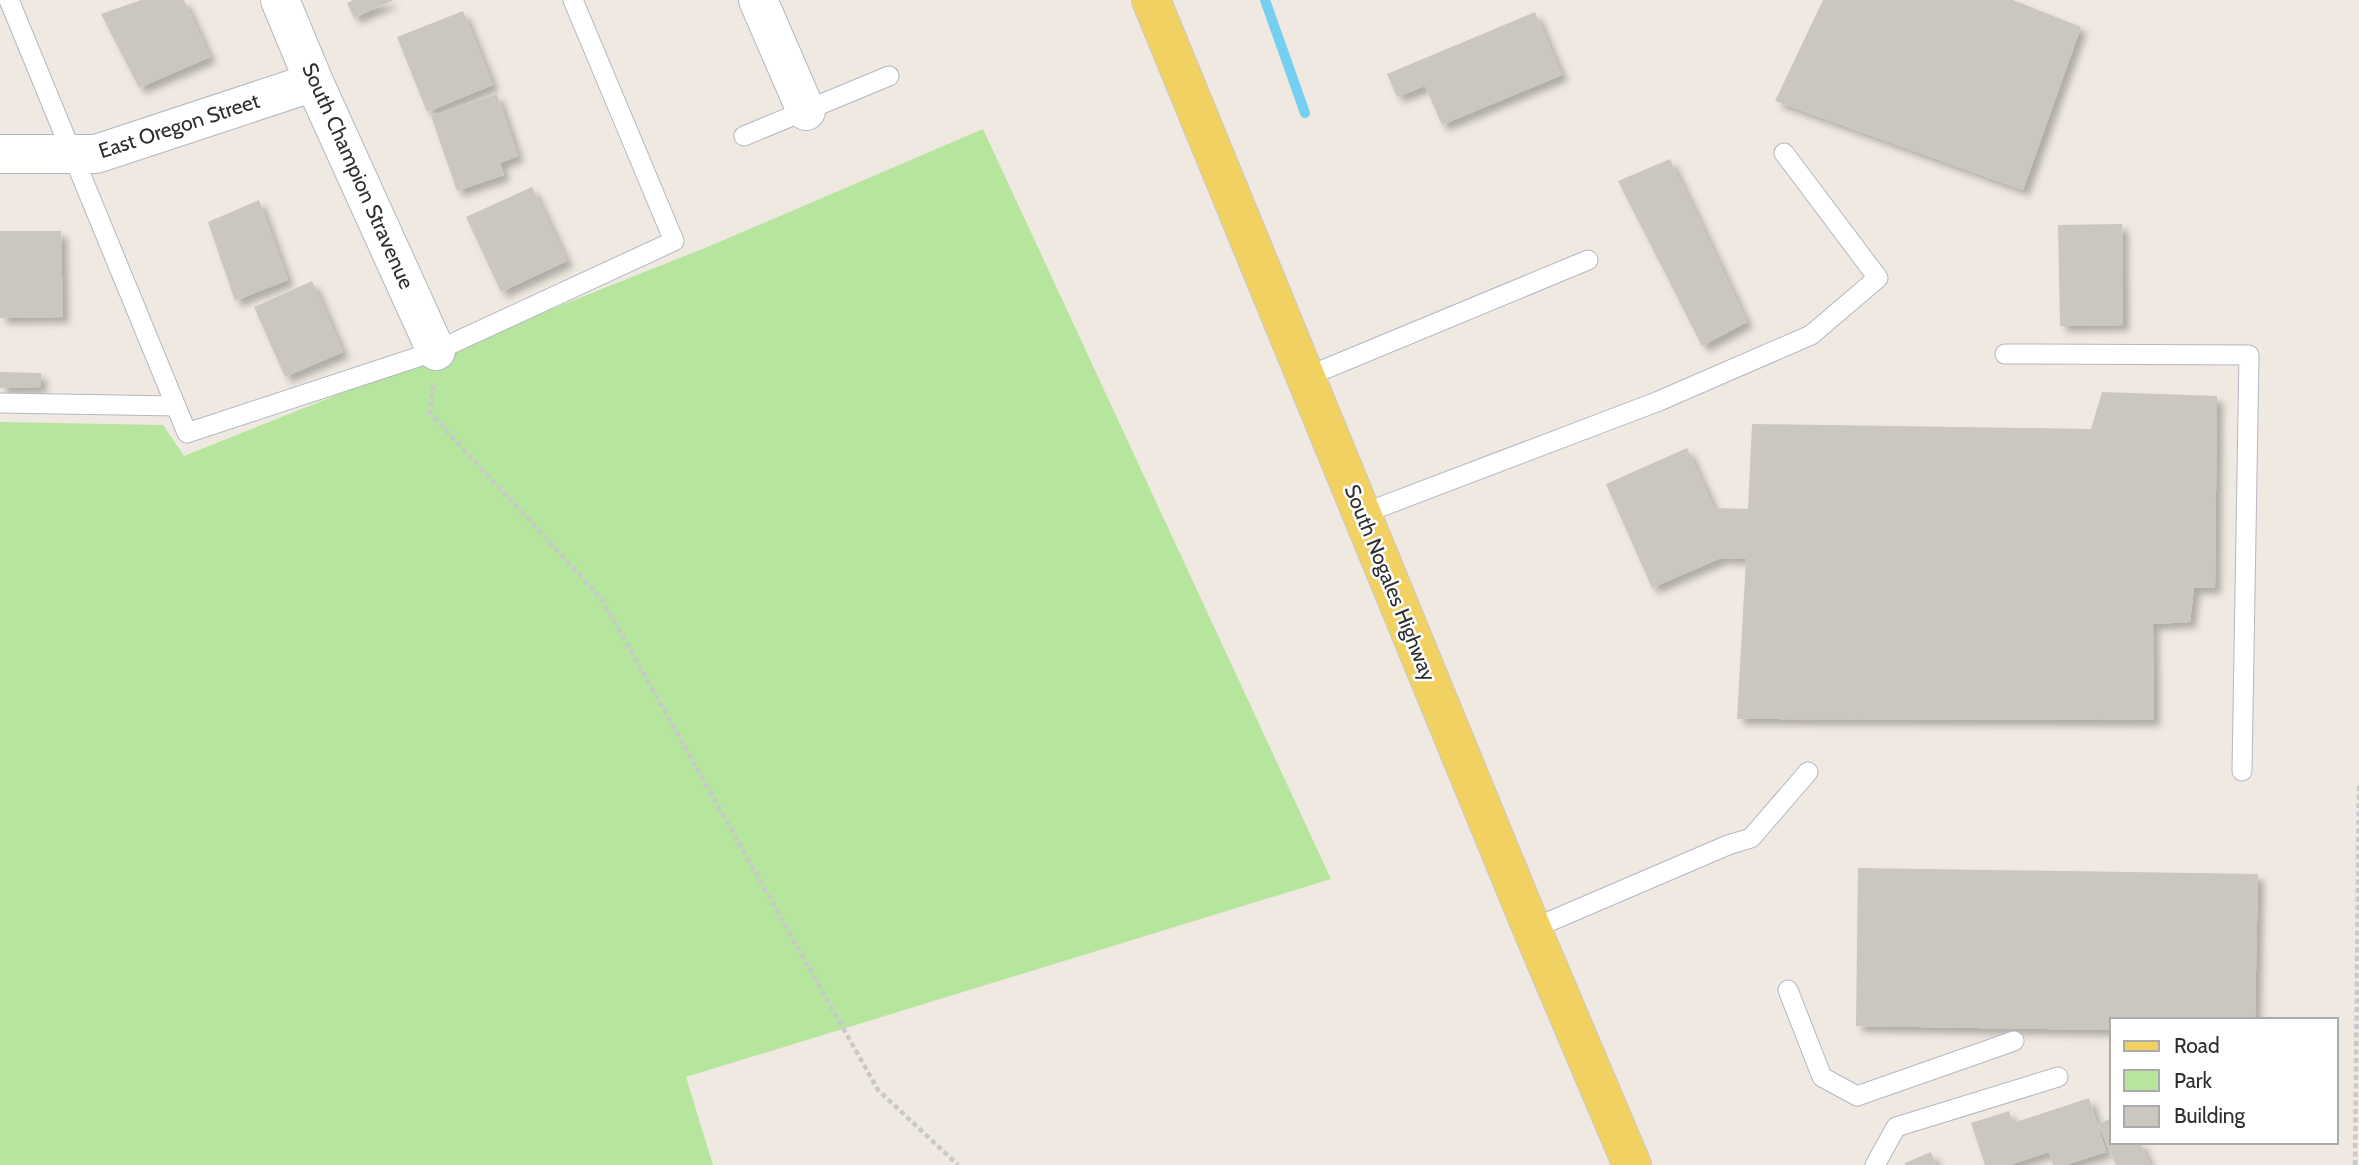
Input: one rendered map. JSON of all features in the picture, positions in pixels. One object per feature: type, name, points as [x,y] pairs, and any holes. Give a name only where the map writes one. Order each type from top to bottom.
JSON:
[{"type":"main road","name":"South Nogales Highway","points":[[1151,0],[1532,929],[1632,1165]]},
{"type":"street","name":"South Champion Stravenue","points":[[280,0],[314,82],[436,351]]},
{"type":"street","points":[[758,0],[806,111]]},
{"type":"street","name":"East Oregon Street","points":[[0,154],[96,154],[314,82]]},
{"type":"lane","points":[[9,0],[187,433],[436,351],[674,241],[573,0]]},
{"type":"lane","points":[[744,136],[889,76]]},
{"type":"lane","points":[[1362,514],[1659,401],[1811,335],[1869,286],[1878,278],[1784,153]]},
{"type":"lane","points":[[1306,377],[1588,260]]},
{"type":"lane","points":[[2005,354],[2249,355],[2242,771]]},
{"type":"lane","points":[[0,403],[176,406]]},
{"type":"lane","points":[[1532,929],[1728,845],[1751,838],[1808,772]]},
{"type":"lane","points":[[1788,990],[1822,1076],[1857,1096],[2014,1041]]},
{"type":"lane","points":[[1875,1165],[1896,1127],[2058,1077]]},
{"type":"path","points":[[436,351],[430,413],[601,598],[878,1090],[958,1165]]},
{"type":"path","points":[[2355,1165],[2359,786]]},
{"type":"green space","points":[[983,129],[1331,879],[686,1077],[713,1165],[0,1165],[0,422],[163,425],[184,456],[717,243]]},
{"type":"building","points":[[141,0],[184,0],[210,57],[139,88],[101,14]]},
{"type":"building","points":[[353,0],[394,0],[354,18],[347,3]]},
{"type":"building","points":[[1823,0],[2013,0],[2081,27],[2023,190],[1775,101]]},
{"type":"building","points":[[463,11],[493,85],[427,112],[397,37]]},
{"type":"building","points":[[1535,12],[1562,75],[1442,125],[1425,86],[1397,97],[1387,74]]},
{"type":"building","points":[[497,94],[518,156],[500,163],[504,175],[457,191],[431,116]]},
{"type":"building","points":[[1670,159],[1747,322],[1702,346],[1618,181]]},
{"type":"building","points":[[532,187],[567,261],[501,292],[466,217]]},
{"type":"building","points":[[259,200],[288,280],[235,301],[208,222]]},
{"type":"building","points":[[2122,224],[2123,325],[2060,326],[2058,225]]},
{"type":"building","points":[[0,231],[61,231],[63,317],[0,318]]},
{"type":"building","points":[[312,281],[343,352],[285,377],[254,307]]},
{"type":"building","points":[[0,372],[41,373],[41,387],[0,388]]},
{"type":"building","points":[[2102,392],[2217,396],[2215,588],[2194,588],[2190,622],[2153,624],[2154,720],[1737,719],[1746,559],[1721,558],[1652,588],[1606,484],[1687,448],[1714,508],[1748,509],[1752,424],[2091,429]]},
{"type":"building","points":[[1858,868],[2258,874],[2255,1018],[2110,1018],[2110,1030],[1856,1026]]},
{"type":"building","points":[[2089,1098],[2106,1152],[2066,1165],[2053,1165],[2049,1152],[2010,1165],[1985,1165],[1971,1123],[2009,1111],[2013,1123]]},
{"type":"building","points":[[2110,1119],[2110,1144],[2141,1144],[2150,1165],[2116,1165],[2098,1124]]},
{"type":"building","points":[[1931,1152],[1936,1165],[1905,1163]]},
{"type":"waterway","points":[[1265,0],[1305,113]]}]
